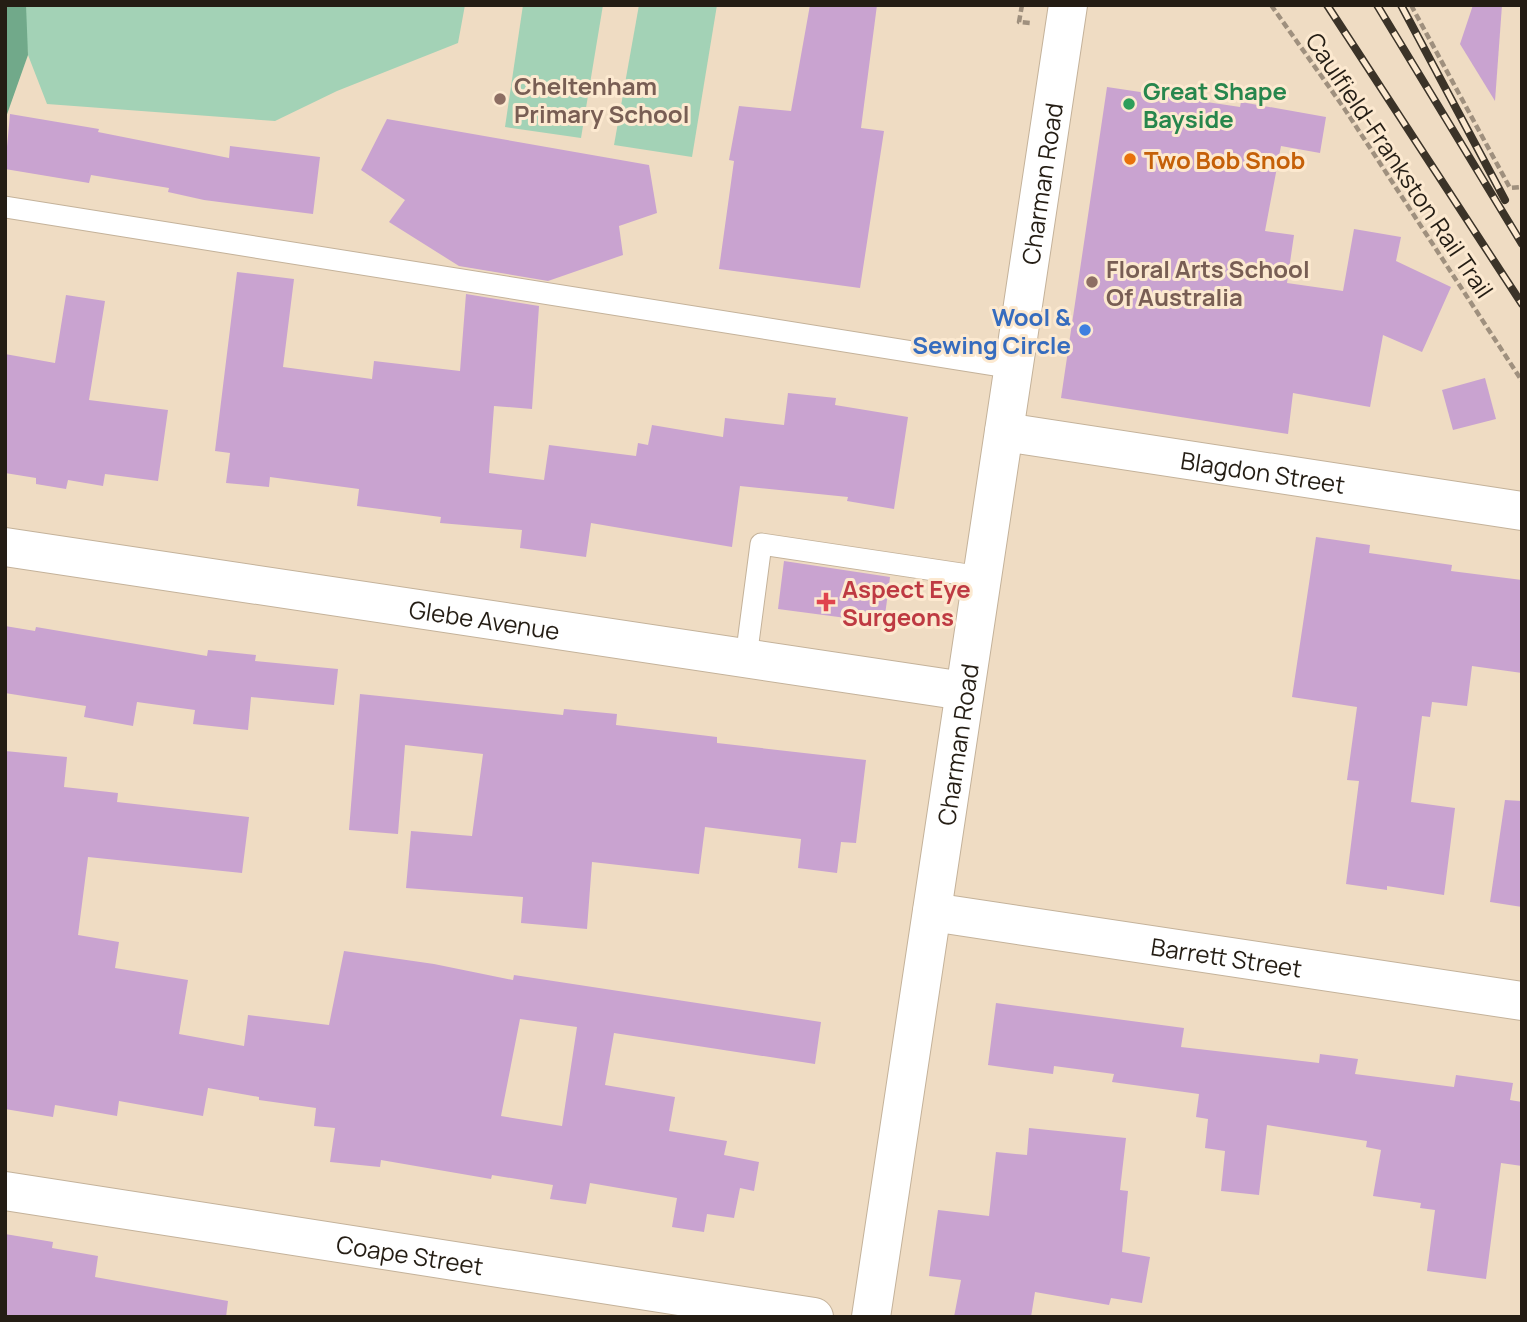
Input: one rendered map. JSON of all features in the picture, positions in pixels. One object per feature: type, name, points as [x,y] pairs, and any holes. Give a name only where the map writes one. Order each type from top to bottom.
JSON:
[{"type":"street","name":"Charman Road","points":[[871,1317],[1068,5]]},
{"type":"street","name":"Blagdon Street","points":[[1004,432],[1522,511]]},
{"type":"street","name":"Glebe Avenue","points":[[5,547],[964,691]]},
{"type":"street","name":"Barrett Street","points":[[932,912],[1522,1001]]},
{"type":"street","name":"Coape Street","points":[[5,1191],[814,1317]]},
{"type":"lane","points":[[5,207],[1013,368]]},
{"type":"lane","points":[[746,658],[761,544],[981,577]]},
{"type":"path","name":"Caulfield-Frankston Rail Trail","points":[[1271,5],[1345,108],[1522,381]]},
{"type":"path","points":[[1411,5],[1510,188],[1522,187]]},
{"type":"green space","points":[[5,5],[26,5],[28,55],[5,120]]},
{"type":"green space","points":[[22,5],[465,5],[458,43],[337,91],[275,121],[47,104],[28,55]]},
{"type":"green space","points":[[523,5],[603,5],[581,138],[505,127]]},
{"type":"green space","points":[[639,5],[717,5],[692,157],[614,145]]},
{"type":"building","points":[[810,5],[877,5],[861,128],[884,131],[860,288],[719,269],[734,161],[729,160],[739,106],[791,111]]},
{"type":"building","points":[[1473,5],[1502,5],[1495,101],[1460,44]]},
{"type":"building","points":[[1107,87],[1240,107],[1241,102],[1326,117],[1320,153],[1281,146],[1265,231],[1294,235],[1287,283],[1343,291],[1354,229],[1401,237],[1396,261],[1451,287],[1422,352],[1383,335],[1370,407],[1293,393],[1288,434],[1061,398]]},
{"type":"building","points":[[10,114],[99,129],[98,132],[229,158],[230,146],[320,157],[313,214],[204,200],[168,192],[169,188],[91,175],[89,183],[5,169]]},
{"type":"building","points":[[387,119],[649,165],[657,213],[619,226],[623,255],[548,281],[459,266],[389,222],[405,200],[361,170]]},
{"type":"building","points":[[237,272],[294,279],[283,367],[372,379],[374,361],[460,371],[466,294],[539,306],[532,409],[494,406],[489,473],[544,480],[549,445],[636,456],[638,443],[648,445],[652,425],[723,437],[725,418],[784,425],[788,393],[836,398],[835,405],[908,417],[894,509],[847,501],[848,497],[740,486],[732,547],[591,523],[586,557],[520,548],[522,530],[440,523],[441,517],[357,506],[359,489],[270,477],[269,487],[226,483],[230,453],[215,451]]},
{"type":"building","points":[[66,295],[105,301],[89,400],[168,410],[158,481],[105,474],[103,486],[68,480],[66,489],[36,484],[36,478],[5,473],[5,354],[55,363]]},
{"type":"building","points":[[1485,378],[1496,419],[1453,430],[1442,390]]},
{"type":"building","points":[[1316,537],[1370,545],[1369,553],[1452,565],[1451,571],[1522,580],[1522,673],[1472,666],[1467,706],[1432,702],[1430,717],[1422,716],[1411,802],[1455,808],[1444,895],[1387,886],[1387,890],[1346,884],[1359,781],[1347,780],[1357,707],[1292,697]]},
{"type":"building","points":[[784,561],[890,577],[884,623],[778,609]]},
{"type":"building","points":[[5,626],[35,631],[36,627],[207,656],[208,650],[256,655],[255,661],[338,669],[334,705],[251,697],[248,730],[193,724],[195,710],[137,702],[133,726],[84,717],[86,706],[5,693]]},
{"type":"building","points":[[360,694],[563,715],[564,709],[617,714],[616,725],[717,737],[717,743],[866,760],[856,843],[841,842],[837,873],[798,868],[801,839],[705,827],[699,874],[592,862],[587,929],[521,923],[523,897],[406,888],[411,831],[472,836],[483,754],[405,745],[398,834],[349,830]]},
{"type":"building","points":[[5,751],[67,757],[64,787],[118,793],[117,802],[249,817],[242,873],[88,857],[78,935],[119,942],[115,968],[188,980],[179,1034],[244,1046],[248,1015],[329,1025],[344,951],[434,964],[513,980],[514,975],[821,1022],[815,1064],[614,1033],[605,1085],[675,1097],[669,1131],[727,1141],[724,1155],[759,1162],[754,1191],[740,1188],[734,1218],[707,1214],[704,1232],[672,1227],[677,1198],[590,1183],[586,1204],[550,1199],[553,1185],[492,1175],[491,1179],[381,1160],[380,1167],[330,1162],[335,1128],[314,1126],[316,1108],[259,1100],[259,1097],[208,1088],[203,1116],[119,1101],[117,1116],[55,1105],[53,1117],[5,1109]],"holes":[[[520,1019],[577,1027],[562,1126],[501,1116]]]},
{"type":"building","points":[[1505,800],[1522,801],[1522,907],[1490,902]]},
{"type":"building","points":[[996,1003],[1184,1028],[1181,1047],[1319,1063],[1320,1054],[1358,1059],[1355,1074],[1454,1087],[1456,1075],[1513,1083],[1510,1100],[1522,1102],[1522,1166],[1501,1163],[1486,1279],[1427,1271],[1435,1210],[1420,1208],[1421,1203],[1373,1196],[1381,1150],[1366,1147],[1367,1141],[1267,1125],[1259,1195],[1221,1191],[1225,1151],[1205,1148],[1208,1119],[1196,1117],[1199,1094],[1112,1082],[1114,1074],[1054,1066],[1053,1074],[988,1065]]},
{"type":"building","points":[[1029,1128],[1126,1138],[1120,1190],[1128,1191],[1122,1252],[1150,1257],[1142,1303],[1111,1298],[1109,1305],[1035,1292],[1031,1317],[954,1317],[961,1280],[929,1276],[938,1210],[989,1216],[996,1152],[1027,1155]]},
{"type":"building","points":[[5,1234],[53,1242],[52,1248],[98,1256],[95,1277],[228,1301],[226,1317],[5,1317]]},
{"type":"railway","points":[[1327,5],[1522,304]]},
{"type":"railway","points":[[1377,5],[1522,244]]},
{"type":"railway","points":[[1401,5],[1505,200]]},
{"type":"place","name":"Cheltenham Primary School","points":[[500,99]]},
{"type":"place","name":"Great Shape Bayside","points":[[1129,104]]},
{"type":"place","name":"Two Bob Snob","points":[[1130,159]]},
{"type":"place","name":"Floral Arts School Of Australia","points":[[1092,282]]},
{"type":"place","name":"Wool & Sewing Circle","points":[[1085,330]]},
{"type":"place","name":"Aspect Eye Surgeons","points":[[826,602]]}]
